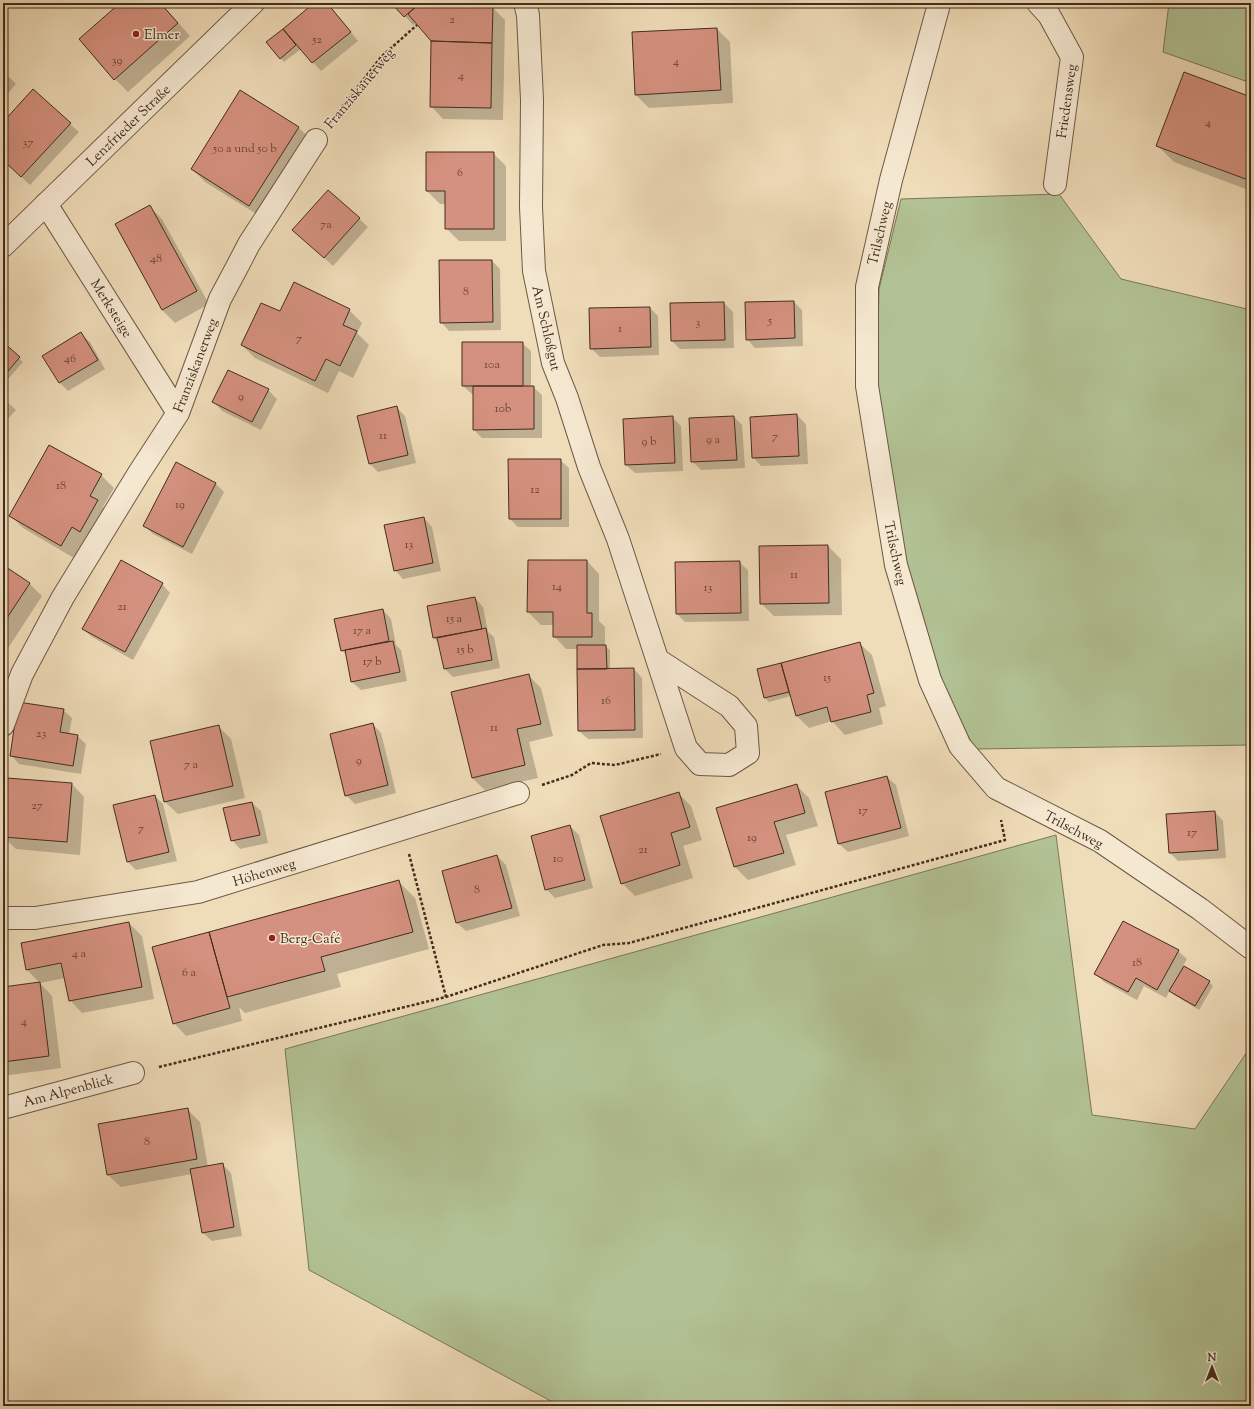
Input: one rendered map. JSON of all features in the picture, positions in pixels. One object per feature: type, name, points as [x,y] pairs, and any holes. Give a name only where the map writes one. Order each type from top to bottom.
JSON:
[{"type":"street","name":"Lenzfrieder Straße","points":[[3,246],[253,3]]},
{"type":"street","name":"Am Schloßgut","points":[[525,3],[528,14],[532,100],[531,206],[534,271],[553,363],[567,398],[589,467],[618,539],[686,748],[700,764],[729,766],[748,753],[746,726],[729,706],[658,660]]},
{"type":"street","name":"Trilschweg","points":[[938,3],[938,8],[891,180],[867,287],[867,386],[896,565],[930,680],[960,746],[996,788],[1100,841],[1200,908],[1251,948]]},
{"type":"street","name":"Friedensweg","points":[[1038,3],[1049,15],[1072,57],[1055,184]]},
{"type":"street","name":"Franziskanerweg","points":[[3,725],[22,674],[63,597],[139,472],[178,413],[220,299],[250,244],[316,140]]},
{"type":"street","name":"Merksteige","points":[[46,204],[178,413]]},
{"type":"street","name":"Höhenweg","points":[[3,918],[35,918],[198,892],[518,793]]},
{"type":"street","name":"Am Alpenblick","points":[[3,1108],[133,1073]]},
{"type":"path","name":"Franziskanerweg","points":[[316,140],[381,57],[417,25]]},
{"type":"path","points":[[518,793],[572,775],[591,762],[615,765],[686,748]]},
{"type":"path","points":[[133,1073],[446,997],[603,945],[629,943],[1005,840],[996,788]]},
{"type":"path","points":[[403,829],[446,997]]},
{"type":"green space","points":[[1169,3],[1251,3],[1251,83],[1163,52]]},
{"type":"green space","points":[[1059,194],[1121,279],[1251,310],[1251,745],[975,749],[940,682],[905,563],[877,386],[879,289],[901,199]]},
{"type":"green space","points":[[1056,835],[1092,1115],[1195,1129],[1251,1046],[1251,1406],[560,1406],[309,1270],[285,1049]]},
{"type":"building","points":[[120,3],[160,3],[178,23],[114,80],[79,39]]},
{"type":"building","points":[[314,3],[327,3],[351,32],[312,63],[283,29]]},
{"type":"building","points":[[391,3],[420,3],[404,17]]},
{"type":"building","points":[[420,3],[489,3],[493,7],[492,43],[431,41],[408,14]]},
{"type":"building","points":[[717,28],[721,90],[635,95],[632,32]]},
{"type":"building","points":[[283,29],[296,45],[280,59],[266,42]]},
{"type":"building","points":[[431,41],[492,43],[491,108],[430,107]]},
{"type":"building","points":[[1184,72],[1251,97],[1251,181],[1156,146]]},
{"type":"building","points":[[33,89],[71,123],[21,177],[3,160],[3,122]]},
{"type":"building","points":[[240,90],[299,127],[249,206],[191,169]]},
{"type":"building","points":[[426,152],[494,152],[494,229],[445,229],[445,191],[426,191]]},
{"type":"building","points":[[328,190],[360,218],[324,258],[292,230]]},
{"type":"building","points":[[150,205],[197,291],[162,310],[115,224]]},
{"type":"building","points":[[439,260],[492,260],[493,322],[440,323]]},
{"type":"building","points":[[294,282],[350,309],[343,325],[357,331],[340,366],[326,359],[315,381],[241,345],[261,303],[280,311]]},
{"type":"building","points":[[794,301],[795,338],[746,340],[745,302]]},
{"type":"building","points":[[724,302],[725,340],[671,341],[670,303]]},
{"type":"building","points":[[650,307],[651,347],[590,349],[589,308]]},
{"type":"building","points":[[81,332],[98,360],[59,383],[42,356]]},
{"type":"building","points":[[3,342],[20,357],[3,377]]},
{"type":"building","points":[[462,342],[523,342],[523,386],[462,386]]},
{"type":"building","points":[[228,370],[269,389],[252,422],[212,402]]},
{"type":"building","points":[[473,386],[534,386],[534,429],[473,430]]},
{"type":"building","points":[[397,406],[408,455],[369,464],[357,416]]},
{"type":"building","points":[[797,414],[799,456],[752,458],[750,417]]},
{"type":"building","points":[[673,416],[675,463],[625,465],[623,419]]},
{"type":"building","points":[[734,416],[737,460],[691,462],[689,418]]},
{"type":"building","points":[[49,445],[102,474],[90,496],[98,500],[80,532],[72,527],[61,546],[9,516]]},
{"type":"building","points":[[508,459],[561,459],[561,519],[509,519]]},
{"type":"building","points":[[176,462],[216,483],[183,547],[143,526]]},
{"type":"building","points":[[424,517],[433,563],[394,571],[384,525]]},
{"type":"building","points":[[828,545],[829,603],[760,604],[759,546]]},
{"type":"building","points":[[121,560],[163,583],[125,652],[82,629]]},
{"type":"building","points":[[528,560],[587,560],[587,613],[592,613],[592,637],[553,637],[553,612],[527,612]]},
{"type":"building","points":[[740,561],[741,613],[676,614],[675,562]]},
{"type":"building","points":[[3,565],[30,583],[3,624]]},
{"type":"building","points":[[475,597],[482,629],[433,638],[427,606]]},
{"type":"building","points":[[383,609],[389,641],[341,651],[334,619]]},
{"type":"building","points":[[486,628],[492,660],[444,669],[437,638]]},
{"type":"building","points":[[393,641],[400,672],[351,682],[345,650]]},
{"type":"building","points":[[860,642],[874,693],[867,695],[871,712],[831,722],[827,707],[796,716],[781,663]]},
{"type":"building","points":[[577,645],[606,645],[607,669],[577,669]]},
{"type":"building","points":[[781,663],[789,692],[764,698],[757,669]]},
{"type":"building","points":[[634,668],[635,730],[578,731],[577,669]]},
{"type":"building","points":[[529,674],[541,724],[517,729],[525,765],[472,778],[451,692]]},
{"type":"building","points":[[18,702],[64,709],[60,732],[78,735],[73,766],[10,756]]},
{"type":"building","points":[[373,723],[388,785],[345,796],[330,734]]},
{"type":"building","points":[[219,725],[233,786],[164,802],[150,741]]},
{"type":"building","points":[[887,776],[901,828],[838,844],[825,792]]},
{"type":"building","points":[[7,778],[72,783],[67,842],[3,837]]},
{"type":"building","points":[[797,784],[805,813],[774,822],[784,853],[734,867],[716,808]]},
{"type":"building","points":[[679,792],[690,827],[671,833],[680,865],[621,884],[600,816]]},
{"type":"building","points":[[155,795],[169,852],[127,862],[113,805]]},
{"type":"building","points":[[252,802],[260,835],[231,841],[223,808]]},
{"type":"building","points":[[1215,811],[1218,850],[1169,853],[1166,814]]},
{"type":"building","points":[[570,825],[585,880],[545,890],[531,836]]},
{"type":"building","points":[[497,855],[512,908],[456,923],[442,871]]},
{"type":"building","points":[[399,880],[413,932],[321,957],[325,971],[227,997],[209,932]]},
{"type":"building","points":[[1123,921],[1179,950],[1157,990],[1136,978],[1128,992],[1094,974]]},
{"type":"building","points":[[129,922],[142,987],[69,1001],[61,963],[26,970],[21,943]]},
{"type":"building","points":[[209,932],[230,1008],[173,1024],[152,947]]},
{"type":"building","points":[[1184,966],[1210,981],[1195,1006],[1169,991]]},
{"type":"building","points":[[40,982],[49,1056],[3,1062],[3,987]]},
{"type":"building","points":[[188,1108],[197,1159],[107,1175],[98,1124]]},
{"type":"building","points":[[223,1163],[234,1227],[202,1233],[190,1169]]},
{"type":"place","name":"Elmer","points":[[136,34]]},
{"type":"place","name":"Berg-Café","points":[[272,938]]}]
